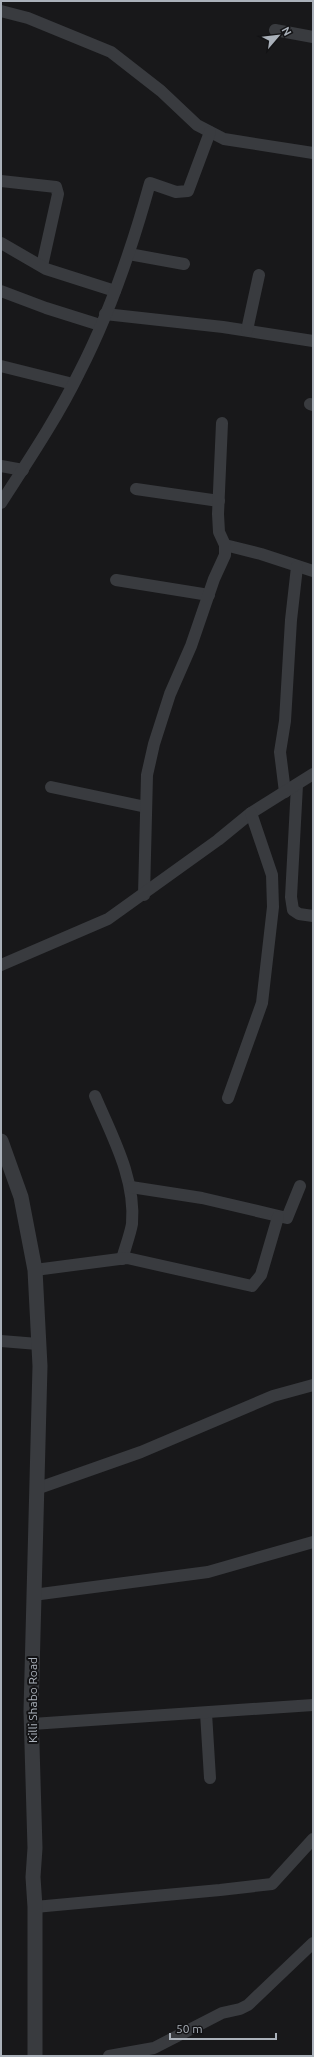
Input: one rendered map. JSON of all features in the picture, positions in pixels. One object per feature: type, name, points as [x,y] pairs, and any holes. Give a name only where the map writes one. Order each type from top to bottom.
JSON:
[{"type":"street","points":[[1,11],[28,18],[112,52],[161,91],[198,125],[224,139],[313,153]]},
{"type":"street","points":[[275,30],[313,36]]},
{"type":"street","points":[[1,503],[23,470],[73,384],[105,314],[129,254],[150,183],[176,192],[188,191],[210,132]]},
{"type":"street","points":[[1,181],[56,187],[58,194],[42,266]]},
{"type":"street","points":[[1,243],[42,266],[114,291]]},
{"type":"street","points":[[129,254],[184,264]]},
{"type":"street","points":[[247,330],[259,275]]},
{"type":"street","points":[[1,291],[46,308],[100,325]]},
{"type":"street","points":[[105,314],[247,330],[313,341]]},
{"type":"street","points":[[1,366],[73,384]]},
{"type":"street","points":[[144,895],[147,776],[154,744],[170,694],[191,646],[225,555],[225,545],[219,532],[222,423]]},
{"type":"street","points":[[1,466],[23,470]]},
{"type":"street","points":[[136,489],[219,501]]},
{"type":"street","points":[[225,545],[261,554],[313,571]]},
{"type":"street","points":[[285,792],[280,752],[285,721],[290,620],[297,567]]},
{"type":"street","points":[[116,580],[209,595]]},
{"type":"street","points":[[1,965],[108,920],[144,895],[251,813],[313,774]]},
{"type":"street","points":[[296,785],[291,897],[293,910],[299,914],[313,916]]},
{"type":"street","points":[[51,787],[146,807]]},
{"type":"street","points":[[228,1098],[262,1003],[273,907],[272,875],[251,813]]},
{"type":"street","points":[[95,1096],[116,1145],[131,1187],[132,1224],[122,1259]]},
{"type":"street","name":"Killi Shabo Road","points":[[1,1141],[21,1197],[35,1270],[40,1366],[33,1595],[32,1724],[35,1848],[33,1877],[35,1907],[35,2056]]},
{"type":"street","points":[[131,1187],[202,1198],[287,1218],[300,1186]]},
{"type":"street","points":[[35,1270],[127,1258],[252,1286],[261,1275],[278,1217]]},
{"type":"street","points":[[1,1341],[38,1344]]},
{"type":"street","points":[[36,1489],[141,1452],[273,1396],[313,1385]]},
{"type":"street","points":[[33,1595],[208,1572],[313,1542]]},
{"type":"street","points":[[32,1724],[313,1705]]},
{"type":"street","points":[[206,1713],[210,1778]]},
{"type":"street","points":[[35,1907],[272,1884],[313,1839]]},
{"type":"street","points":[[109,2056],[154,2048],[222,2013],[240,2009],[248,2005],[313,1942]]}]
